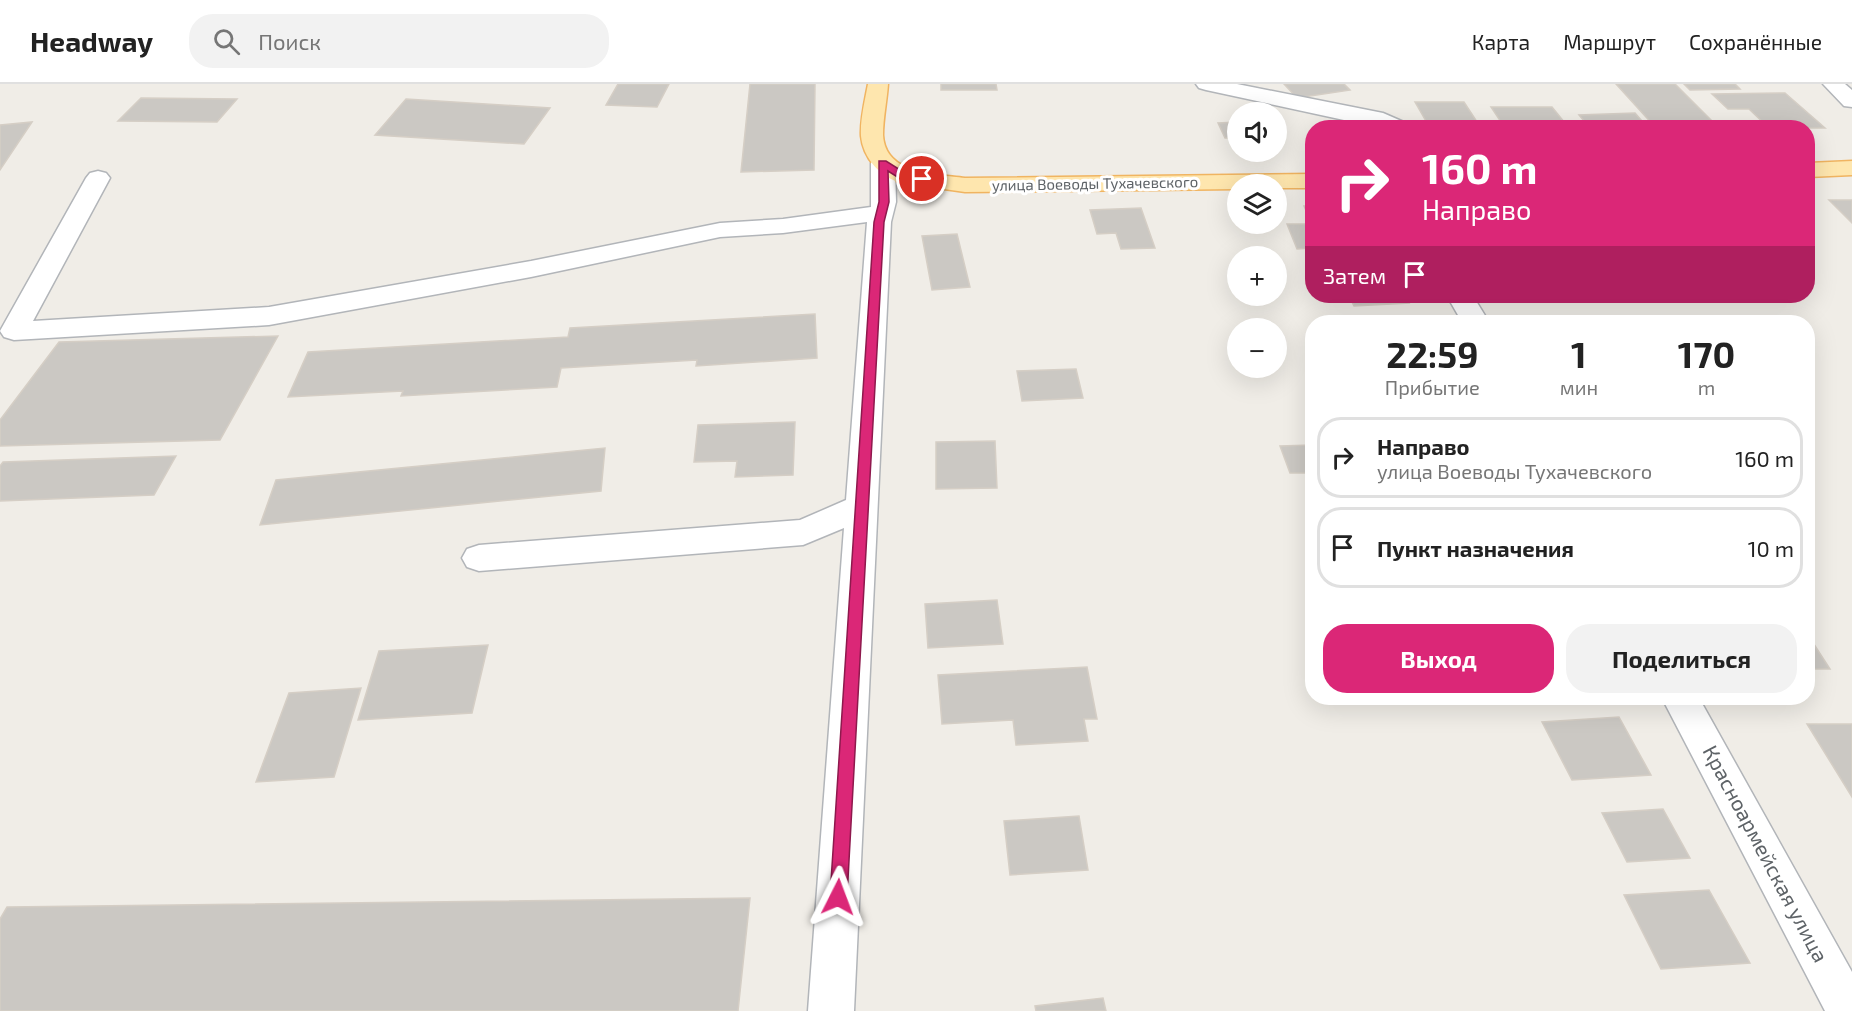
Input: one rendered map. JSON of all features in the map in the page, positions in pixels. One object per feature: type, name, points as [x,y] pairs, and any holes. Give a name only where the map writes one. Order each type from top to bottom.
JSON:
[{"type":"main road","points":[[878,84],[872,137],[883,164]]},
{"type":"main road","name":"улица Воеводы Тухачевского","points":[[883,164],[902,176],[965,185],[1305,181]]},
{"type":"main road","points":[[1815,170],[1852,168]]},
{"type":"street","points":[[1206,84],[1383,120]]},
{"type":"street","points":[[1833,84],[1852,101]]},
{"type":"street","points":[[831,1011],[881,213],[884,202],[883,164]]},
{"type":"street","points":[[98,178],[14,331],[269,316],[531,269],[720,230],[783,226],[881,213]]},
{"type":"street","points":[[479,558],[803,532],[862,507]]},
{"type":"street","name":"Красноармейская улица","points":[[1684,705],[1849,1011]]},
{"type":"building","points":[[618,84],[669,84],[657,107],[606,105]]},
{"type":"building","points":[[750,84],[815,84],[814,170],[741,172]]},
{"type":"building","points":[[941,84],[996,84],[997,90],[941,90]]},
{"type":"building","points":[[1284,84],[1344,84],[1350,90],[1297,98]]},
{"type":"building","points":[[1616,84],[1675,84],[1711,120],[1649,120]]},
{"type":"building","points":[[1684,84],[1735,84],[1740,89],[1690,90]]},
{"type":"building","points":[[1785,93],[1825,128],[1815,128],[1815,120],[1761,120],[1749,109],[1728,109],[1712,94]]},
{"type":"building","points":[[141,98],[237,99],[217,122],[118,121]]},
{"type":"building","points":[[406,99],[550,108],[524,144],[375,135]]},
{"type":"building","points":[[1415,102],[1464,102],[1476,120],[1425,120]]},
{"type":"building","points":[[1491,107],[1552,107],[1563,120],[1500,120]]},
{"type":"building","points":[[1635,113],[1641,120],[1583,120],[1579,115]]},
{"type":"building","points":[[32,122],[0,170],[0,125]]},
{"type":"building","points":[[1218,123],[1227,123],[1227,138],[1225,138]]},
{"type":"building","points":[[1829,200],[1852,200],[1852,223]]},
{"type":"building","points":[[1141,208],[1155,248],[1121,249],[1116,233],[1097,234],[1090,210]]},
{"type":"building","points":[[1287,224],[1305,224],[1305,248],[1297,249]]},
{"type":"building","points":[[957,234],[970,287],[932,290],[922,236]]},
{"type":"building","points":[[1352,303],[1409,303],[1354,306]]},
{"type":"building","points":[[815,314],[817,358],[696,366],[697,360],[561,368],[557,387],[401,396],[403,391],[288,397],[308,352],[568,337],[570,328]]},
{"type":"building","points":[[278,336],[220,440],[0,446],[0,420],[59,342]]},
{"type":"building","points":[[1076,369],[1083,398],[1022,401],[1017,371]]},
{"type":"building","points":[[795,422],[793,475],[735,477],[737,461],[694,462],[698,425]]},
{"type":"building","points":[[995,441],[997,488],[936,489],[936,442]]},
{"type":"building","points":[[1305,445],[1305,473],[1290,473],[1280,446]]},
{"type":"building","points":[[605,448],[601,491],[260,525],[276,480]]},
{"type":"building","points":[[176,456],[154,495],[0,501],[0,466],[3,462]]},
{"type":"building","points":[[997,600],[1003,644],[928,648],[925,604]]},
{"type":"building","points":[[488,645],[472,713],[358,720],[379,651]]},
{"type":"building","points":[[1815,646],[1830,669],[1815,669]]},
{"type":"building","points":[[1087,667],[1097,719],[1084,719],[1088,741],[1016,745],[1013,720],[942,724],[938,675]]},
{"type":"building","points":[[361,688],[334,777],[256,782],[289,693]]},
{"type":"building","points":[[1619,717],[1651,775],[1572,780],[1542,722]]},
{"type":"building","points":[[1807,724],[1852,724],[1852,797]]},
{"type":"building","points":[[1663,809],[1690,858],[1627,862],[1602,813]]},
{"type":"building","points":[[1079,816],[1088,870],[1010,875],[1004,821]]},
{"type":"building","points":[[1709,890],[1750,963],[1661,969],[1624,895]]},
{"type":"building","points":[[750,898],[738,1011],[0,1011],[0,919],[7,907]]},
{"type":"building","points":[[1103,998],[1106,1011],[1036,1011],[1035,1006]]},
{"type":"route","points":[[838,897],[879,222],[884,202],[883,164],[902,176],[922,179]]}]
